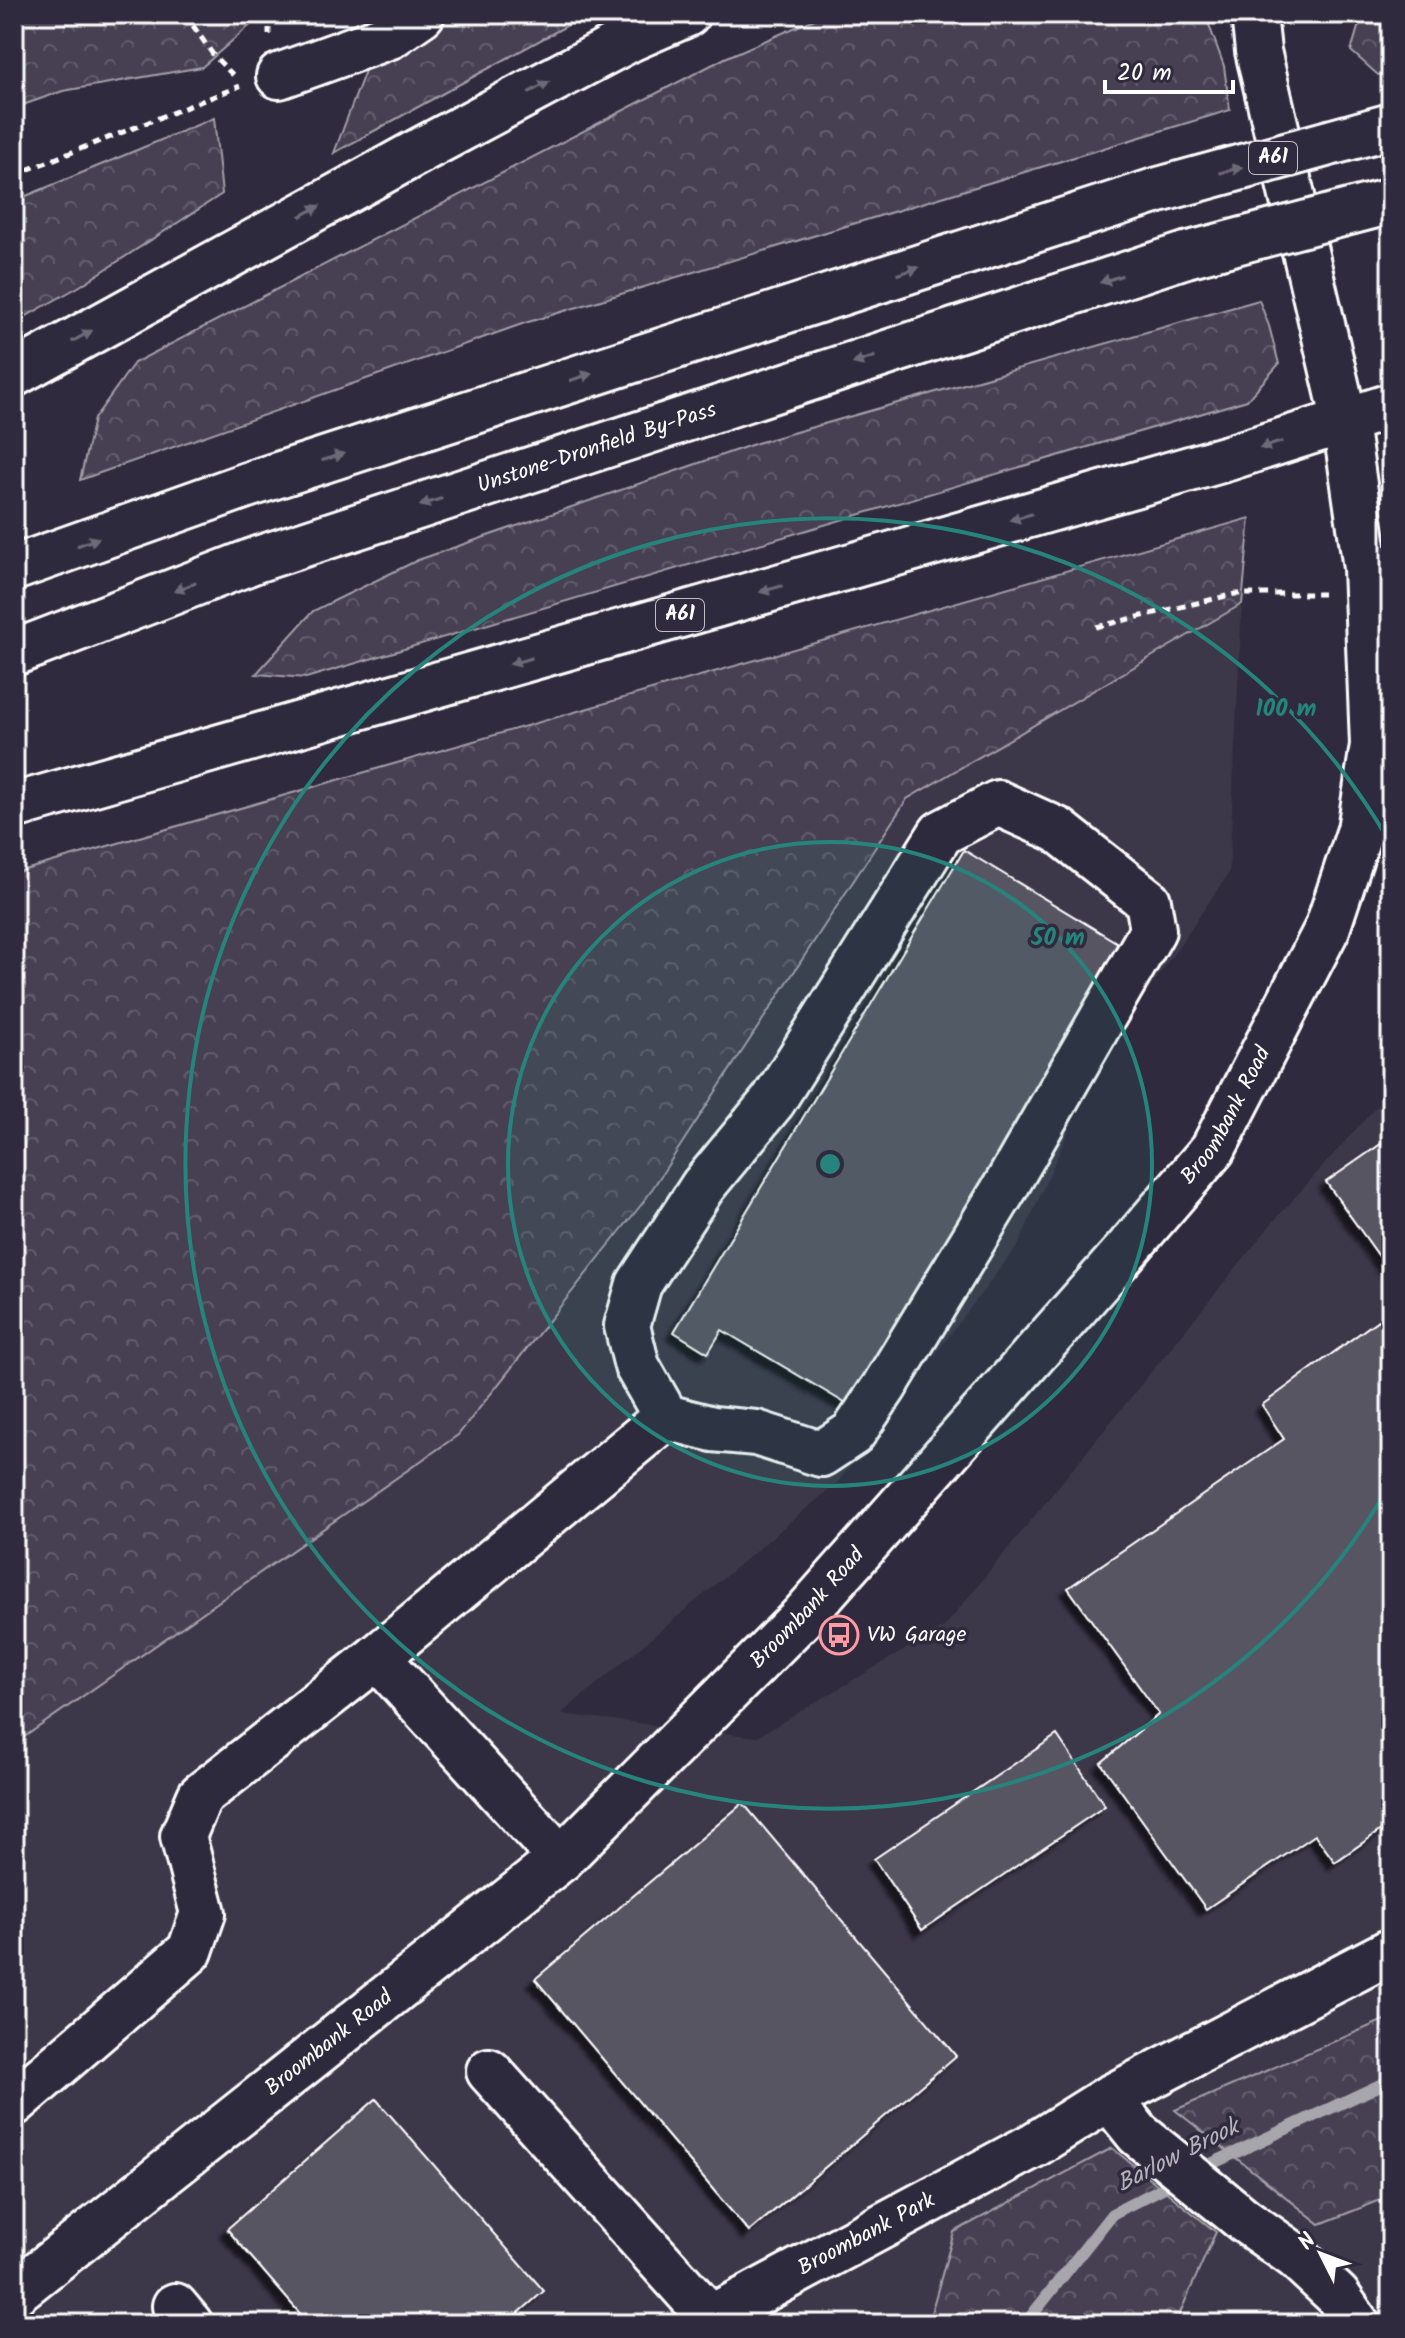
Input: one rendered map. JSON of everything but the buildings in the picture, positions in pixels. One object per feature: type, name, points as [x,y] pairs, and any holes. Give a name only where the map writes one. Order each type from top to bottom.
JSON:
[{"type":"main road","points":[[261,81],[390,36],[422,14]]},
{"type":"main road","points":[[14,374],[423,149],[632,38],[687,14]]},
{"type":"main road","name":"Broombank Road","points":[[14,2293],[561,1859],[801,1618],[1213,1149],[1327,929],[1360,830],[1382,745],[1375,583],[1345,422],[1250,26]]},
{"type":"main road","name":"A61","points":[[14,568],[247,485],[1155,191],[1391,126]]},
{"type":"main road","name":"Unstone-Dronfield By-Pass","points":[[14,653],[258,559],[1186,255],[1391,201]]},
{"type":"main road","name":"A61","points":[[14,806],[1228,458],[1391,406]]},
{"type":"main road","points":[[998,803],[1058,830],[1148,901],[1153,930],[1006,1186],[853,1433],[821,1454],[756,1433],[713,1429],[666,1417],[637,1366],[627,1326],[639,1284],[703,1186],[773,1101],[941,833],[998,803]]},
{"type":"main road","points":[[14,2103],[190,1951],[203,1913],[183,1836],[200,1796],[377,1657],[666,1417]]},
{"type":"main road","points":[[377,1657],[561,1859]]},
{"type":"main road","name":"Broombank Park","points":[[705,2321],[1034,2145],[1109,2098],[1391,1951]]},
{"type":"main road","points":[[489,2071],[705,2321]]},
{"type":"main road","points":[[1109,2098],[1138,2134],[1244,2220],[1295,2256],[1337,2295],[1357,2324]]},
{"type":"path","points":[[185,14],[214,56],[261,81]]},
{"type":"path","points":[[261,81],[270,49],[269,14]]},
{"type":"path","points":[[14,175],[261,81]]},
{"type":"path","points":[[1096,627],[1235,594],[1375,583]]},
{"type":"shaded area","points":[[1242,604],[1229,873],[1098,1064],[1019,1244],[838,1482],[561,1714],[757,1737],[945,1626],[1273,1222],[1391,1090],[1391,2324],[1175,2324],[1216,2232],[954,2232],[928,2324],[14,2324],[14,1744],[458,1435],[645,1200],[907,799]]},
{"type":"green space","points":[[14,14],[263,14],[202,67],[63,91],[14,108]]},
{"type":"green space","points":[[440,14],[588,14],[334,153],[371,55]]},
{"type":"green space","points":[[826,14],[1205,14],[1224,66],[1230,110],[525,323],[80,480],[94,419],[134,363],[725,58]]},
{"type":"green space","points":[[1362,14],[1391,14],[1391,72],[1378,75],[1351,51]]},
{"type":"green space","points":[[214,118],[222,194],[80,286],[14,323],[14,201]]},
{"type":"green space","points":[[1259,300],[1279,364],[1247,400],[306,678],[256,674],[313,611],[418,560],[757,443]]},
{"type":"green space","points":[[1250,518],[1242,604],[907,799],[645,1200],[458,1435],[14,1744],[14,873]]},
{"type":"green space","points":[[1391,2017],[1391,2196],[1320,2224],[1175,2110]]},
{"type":"green space","points":[[1112,2148],[1216,2232],[1175,2324],[928,2324],[954,2232]]},
{"type":"waterway","name":"Barlow Brook","points":[[1196,2171],[1391,2080]]},
{"type":"waterway","name":"Barlow Brook","points":[[1025,2324],[1112,2214],[1180,2179]]},
{"type":"place","name":"VW Garage","points":[[839,1635]]}]
